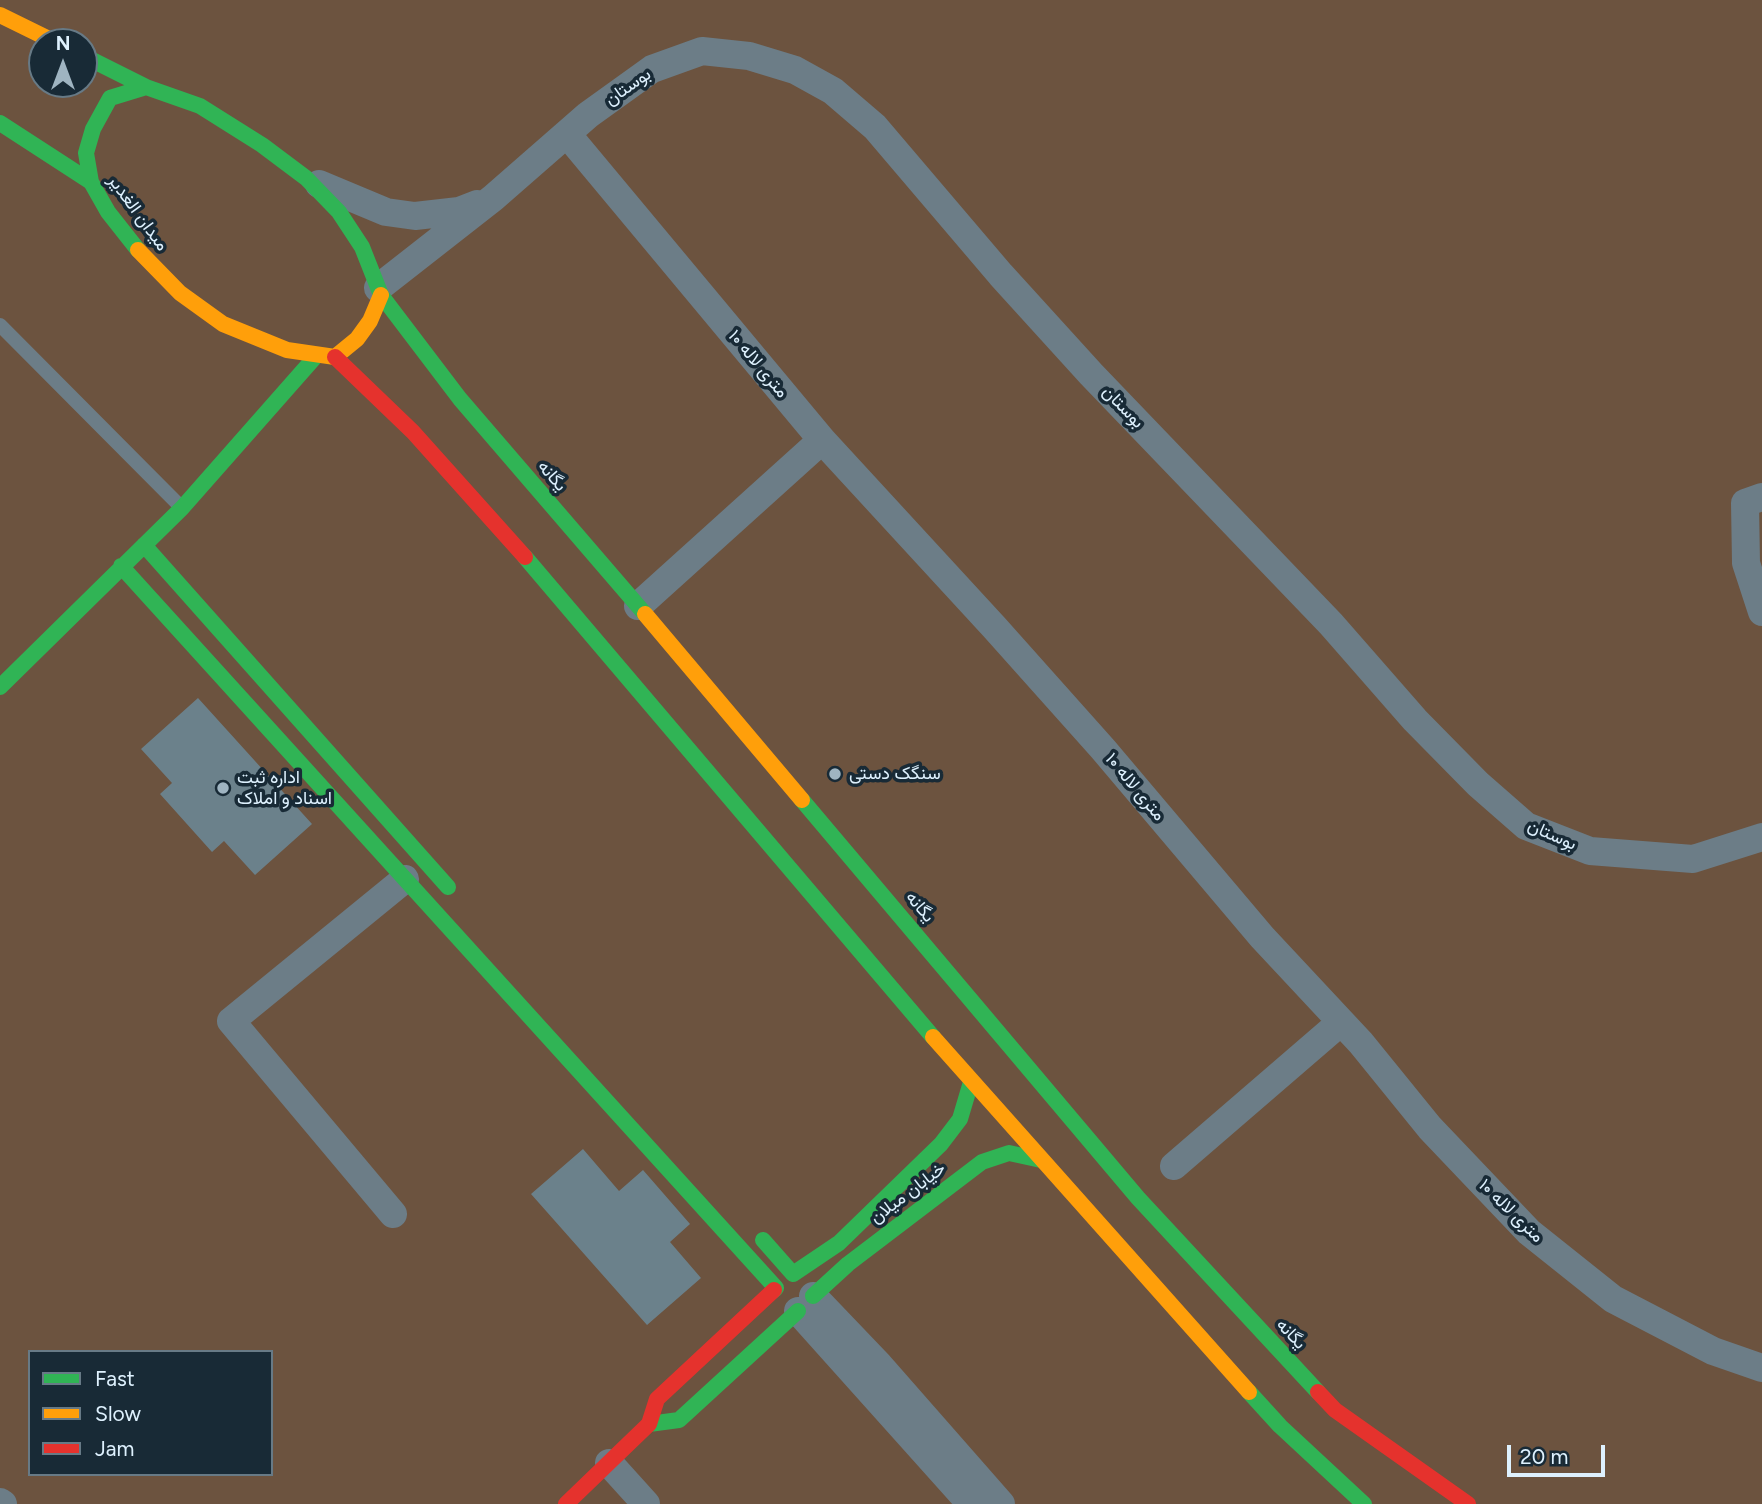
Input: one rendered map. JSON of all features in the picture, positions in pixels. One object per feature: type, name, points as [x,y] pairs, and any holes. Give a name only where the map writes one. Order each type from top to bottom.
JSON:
[{"type":"main road","points":[[0,15],[28,29]]},
{"type":"main road","points":[[98,63],[146,87],[200,106],[262,145],[306,177],[339,212],[362,247],[380,291],[370,321],[358,339],[335,357],[413,432],[539,573],[971,1082],[1280,1426],[1364,1504]]},
{"type":"main road","name":"میدان الغدیر","points":[[146,87],[110,98],[93,129],[86,153],[91,182],[108,212],[146,260],[180,293],[223,324],[287,350],[335,357]]},
{"type":"main road","points":[[0,123],[91,182]]},
{"type":"main road","name":"یگانه","points":[[380,291],[460,399],[1138,1198],[1335,1410],[1468,1504]]},
{"type":"main road","points":[[0,687],[182,508],[316,356]]},
{"type":"main road","points":[[144,545],[459,899]]},
{"type":"main road","points":[[121,566],[776,1288],[779,1304],[789,1311],[806,1304],[814,1290],[808,1279],[793,1274],[756,1232]]},
{"type":"main road","name":"خیابان میلان","points":[[793,1274],[839,1243],[941,1144],[960,1119],[971,1082]]},
{"type":"main road","name":"خیابان میلان","points":[[649,1424],[678,1420],[848,1264],[982,1163],[1009,1153],[1041,1160]]},
{"type":"main road","points":[[566,1504],[649,1424],[657,1399],[776,1288],[782,1278],[793,1274]]},
{"type":"street","name":"بوستان","points":[[380,291],[588,115],[652,69],[702,51],[749,55],[795,70],[833,91],[875,127],[1001,275],[1091,374],[1331,624],[1415,720],[1478,784],[1526,826],[1590,851],[1693,859],[1762,837]]},
{"type":"street","name":"۱۰ متری لاله","points":[[566,134],[822,440],[1103,748],[1262,937],[1341,1022],[1430,1128],[1529,1232],[1613,1299],[1713,1351],[1762,1367]]},
{"type":"street","points":[[306,177],[351,199],[386,212],[415,216],[459,211],[493,198]]},
{"type":"street","points":[[638,606],[822,440]]},
{"type":"street","points":[[1762,497],[1745,503],[1746,564],[1762,612]]},
{"type":"street","points":[[393,1214],[231,1021],[405,879]]},
{"type":"street","points":[[1174,1166],[1341,1022]]},
{"type":"street","points":[[806,1304],[971,1504]]},
{"type":"street","points":[[806,1304],[879,1365],[1001,1504]]},
{"type":"street","points":[[609,1463],[646,1504]]},
{"type":"lane","points":[[0,325],[182,508]]},
{"type":"shaded area","points":[[0,0],[1762,0],[1762,1504],[0,1504]]},
{"type":"building","name":"اداره ثبت اسناد و املاک","points":[[198,698],[312,824],[255,875],[224,841],[212,852],[160,794],[172,783],[141,749]]},
{"type":"building","points":[[583,1149],[619,1191],[643,1170],[690,1224],[670,1242],[701,1278],[647,1325],[531,1194]]},
{"type":"traffic: fast","points":[[98,63],[146,87]]},
{"type":"traffic: fast","points":[[138,250],[108,212],[91,182],[86,153],[93,129],[110,98],[146,87],[200,106],[262,145],[306,178],[339,212],[362,247],[381,295],[460,399],[645,614]]},
{"type":"traffic: fast","points":[[0,123],[91,182]]},
{"type":"traffic: fast","points":[[0,687],[182,508],[316,356]]},
{"type":"traffic: fast","points":[[144,545],[448,887]]},
{"type":"traffic: fast","points":[[525,557],[933,1037]]},
{"type":"traffic: fast","points":[[121,566],[776,1288],[774,1290]]},
{"type":"traffic: fast","points":[[802,800],[1138,1198],[1318,1392]]},
{"type":"traffic: fast","points":[[763,1240],[793,1274],[839,1243],[941,1144],[960,1119],[971,1082]]},
{"type":"traffic: fast","points":[[813,1296],[848,1264],[982,1162],[1009,1153],[1041,1160]]},
{"type":"traffic: fast","points":[[649,1424],[679,1420],[798,1311]]},
{"type":"traffic: fast","points":[[1249,1392],[1280,1426],[1364,1504]]},
{"type":"traffic: slow","points":[[0,15],[28,29]]},
{"type":"traffic: slow","points":[[138,250],[180,293],[223,324],[287,350],[335,357],[357,339],[370,321],[381,295]]},
{"type":"traffic: slow","points":[[645,614],[802,800]]},
{"type":"traffic: slow","points":[[933,1037],[1249,1392]]},
{"type":"traffic: jam","points":[[335,357],[413,432],[525,557]]},
{"type":"traffic: jam","points":[[566,1504],[649,1424],[657,1399],[774,1290]]},
{"type":"traffic: jam","points":[[1318,1392],[1335,1410],[1468,1504]]},
{"type":"place","name":"سنگک دستی","points":[[835,774]]},
{"type":"place","name":"اداره ثبت اسناد و املاک","points":[[223,788]]}]
